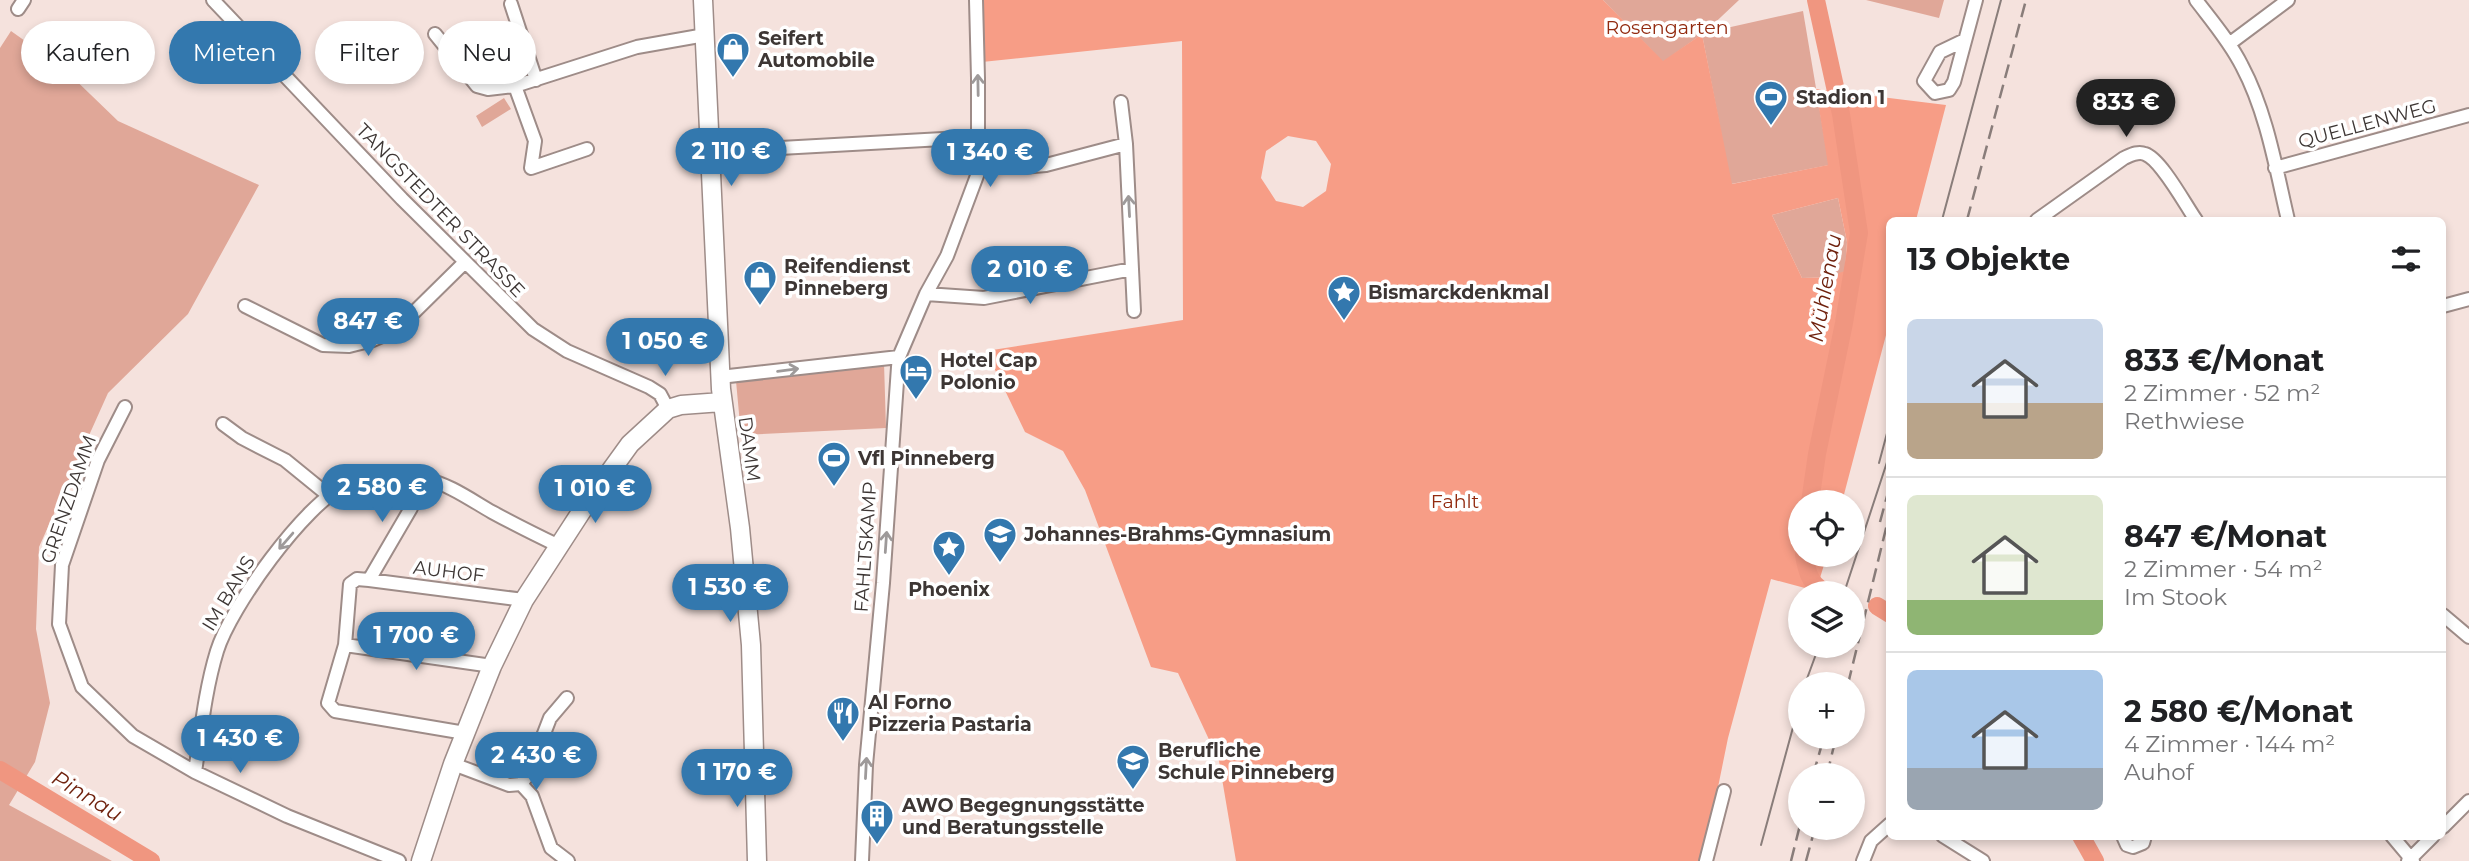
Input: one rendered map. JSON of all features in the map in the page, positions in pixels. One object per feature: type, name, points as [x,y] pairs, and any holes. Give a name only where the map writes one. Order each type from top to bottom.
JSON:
[{"type":"main road","name":"DAMM","points":[[703,0],[720,377],[740,528],[751,645],[757,861]]},
{"type":"main road","points":[[421,861],[453,764],[492,666],[524,600],[599,484],[630,444],[668,409],[681,405],[722,402]]},
{"type":"street","name":"TANGSTEDTER STRASSE","points":[[213,0],[510,308],[549,341],[660,394],[668,409]]},
{"type":"street","name":"FAHLTSKAMP","points":[[862,861],[866,765],[883,583],[891,437],[900,357],[926,294],[947,256],[971,193],[978,164],[976,0]]},
{"type":"street","points":[[1965,40],[1976,0]]},
{"type":"street","points":[[2196,0],[2229,44],[2254,92],[2287,217]]},
{"type":"street","points":[[2229,44],[2288,0]]},
{"type":"street","points":[[511,4],[517,21]]},
{"type":"street","points":[[435,34],[477,86],[488,89],[522,84]]},
{"type":"street","points":[[536,80],[637,47],[705,35]]},
{"type":"street","points":[[515,86],[535,141],[531,168],[587,149]]},
{"type":"street","points":[[1121,102],[1126,144],[1134,311]]},
{"type":"street","name":"QUELLENWEG","points":[[2275,168],[2469,115]]},
{"type":"street","points":[[710,152],[979,137]]},
{"type":"street","points":[[978,164],[1022,167],[1046,165],[1126,144]]},
{"type":"street","points":[[2041,217],[2124,158],[2137,153],[2148,154],[2157,164],[2194,217]]},
{"type":"street","points":[[245,306],[323,345],[349,346],[396,330],[465,262]]},
{"type":"street","points":[[926,294],[984,298],[1132,269]]},
{"type":"street","points":[[2446,305],[2469,299]]},
{"type":"street","points":[[720,377],[900,357]]},
{"type":"street","name":"GRENZDAMM","points":[[125,407],[98,460],[62,565],[59,624],[82,687],[133,736],[195,772]]},
{"type":"street","points":[[223,424],[242,438],[285,460],[328,495]]},
{"type":"street","name":"IM BANS","points":[[195,772],[209,682],[222,636],[249,590],[283,542],[328,495],[359,479],[402,476],[420,479],[451,489],[559,546]]},
{"type":"street","name":"AUHOF","points":[[369,580],[411,508],[420,479]]},
{"type":"street","name":"AUHOF","points":[[465,733],[335,711],[328,703],[345,645],[350,584],[357,579],[369,580],[524,600]]},
{"type":"street","points":[[2446,617],[2469,636]]},
{"type":"street","points":[[345,645],[492,666]]},
{"type":"street","points":[[453,764],[509,785],[521,784],[528,775],[550,718],[567,698]]},
{"type":"street","points":[[195,772],[287,816],[399,861]]},
{"type":"street","points":[[521,784],[532,796],[551,848],[568,861]]},
{"type":"street","points":[[1706,861],[1724,791]]},
{"type":"street","points":[[2446,824],[2469,801]]},
{"type":"street","points":[[1863,861],[1871,841],[1886,828]]},
{"type":"street","points":[[1949,840],[1983,861]]},
{"type":"street","points":[[2125,840],[2133,848],[2144,840]]},
{"type":"street","points":[[2395,840],[2411,860],[2429,840]]},
{"type":"green space","name":"Fahlt","points":[[980,0],[1603,0],[1663,61],[1702,34],[1732,184],[1828,165],[1816,89],[1946,105],[1917,217],[1886,217],[1886,335],[1845,490],[1788,490],[1788,567],[1823,567],[1819,581],[1788,581],[1788,584],[1771,579],[1728,738],[1703,861],[1236,861],[1219,761],[1178,673],[1151,667],[1085,490],[1063,451],[1025,432],[986,351],[1183,320],[1182,41],[982,62]],"holes":[[[1288,136],[1316,141],[1331,164],[1326,191],[1303,207],[1276,201],[1261,178],[1266,151]],[[1838,198],[1847,242],[1845,271],[1837,277],[1802,278],[1772,215]]]},
{"type":"green space","name":"Stadion 1","points":[[1603,0],[1739,0],[1704,33],[1803,11],[1829,165],[1731,184],[1702,34],[1663,62]]},
{"type":"green space","points":[[1866,0],[1944,0],[1939,18]]},
{"type":"green space","points":[[11,31],[21,38],[21,84],[80,84],[118,121],[259,185],[188,314],[108,393],[39,547],[36,629],[50,703],[35,762],[9,805],[112,861],[0,861],[0,48]]},
{"type":"green space","points":[[504,98],[511,109],[482,127],[476,116]]},
{"type":"green space","points":[[1838,198],[1847,242],[1845,271],[1837,277],[1802,278],[1772,215]]},
{"type":"green space","points":[[884,363],[886,428],[741,435],[736,381]]},
{"type":"waterway","name":"Mühlenau","points":[[1812,490],[1859,233],[1841,114],[1816,0]]},
{"type":"waterway","name":"Mühlenau","points":[[1807,567],[1812,581]]},
{"type":"waterway","name":"Mühlenau","points":[[1877,606],[1886,612]]},
{"type":"waterway","name":"Pinnau","points":[[0,770],[151,861]]},
{"type":"waterway","name":"Mühlenau","points":[[2083,840],[2095,861]]},
{"type":"tram line","points":[[1943,217],[2001,0]]},
{"type":"tram line","points":[[1879,463],[1886,437]]},
{"type":"tram line","points":[[1848,581],[1886,465]]},
{"type":"tram line","points":[[1809,672],[1815,658]]},
{"type":"tram line","points":[[1761,845],[1788,746]]},
{"type":"railway","points":[[1968,217],[2026,0]]},
{"type":"railway","points":[[1880,522],[1886,500]]},
{"type":"railway","points":[[1851,672],[1886,528]]},
{"type":"railway","points":[[1816,763],[1821,749]]},
{"type":"railway","points":[[1830,763],[1833,749]]},
{"type":"railway","points":[[1791,861],[1796,840]]},
{"type":"railway","points":[[1806,861],[1812,840]]},
{"type":"place","name":"Seifert Automobile","points":[[733,79]]},
{"type":"place","name":"Stadion 1","points":[[1771,127]]},
{"type":"place","name":"Reifendienst Pinneberg","points":[[760,307]]},
{"type":"place","name":"Bismarckdenkmal","points":[[1344,322]]},
{"type":"place","name":"Hotel Cap Polonio","points":[[916,401]]},
{"type":"place","name":"Vfl Pinneberg","points":[[834,488]]},
{"type":"place","name":"Johannes-Brahms-Gymnasium","points":[[1000,564]]},
{"type":"place","name":"Phoenix","points":[[949,577]]},
{"type":"place","name":"Al Forno Pizzeria Pastaria","points":[[843,743]]},
{"type":"place","name":"Berufliche Schule Pinneberg","points":[[1133,791]]},
{"type":"place","name":"AWO Begegnungsstätte und Beratungsstelle","points":[[877,846]]},
{"type":"park label","name":"Rosengarten","points":[[1667,27]]}]
